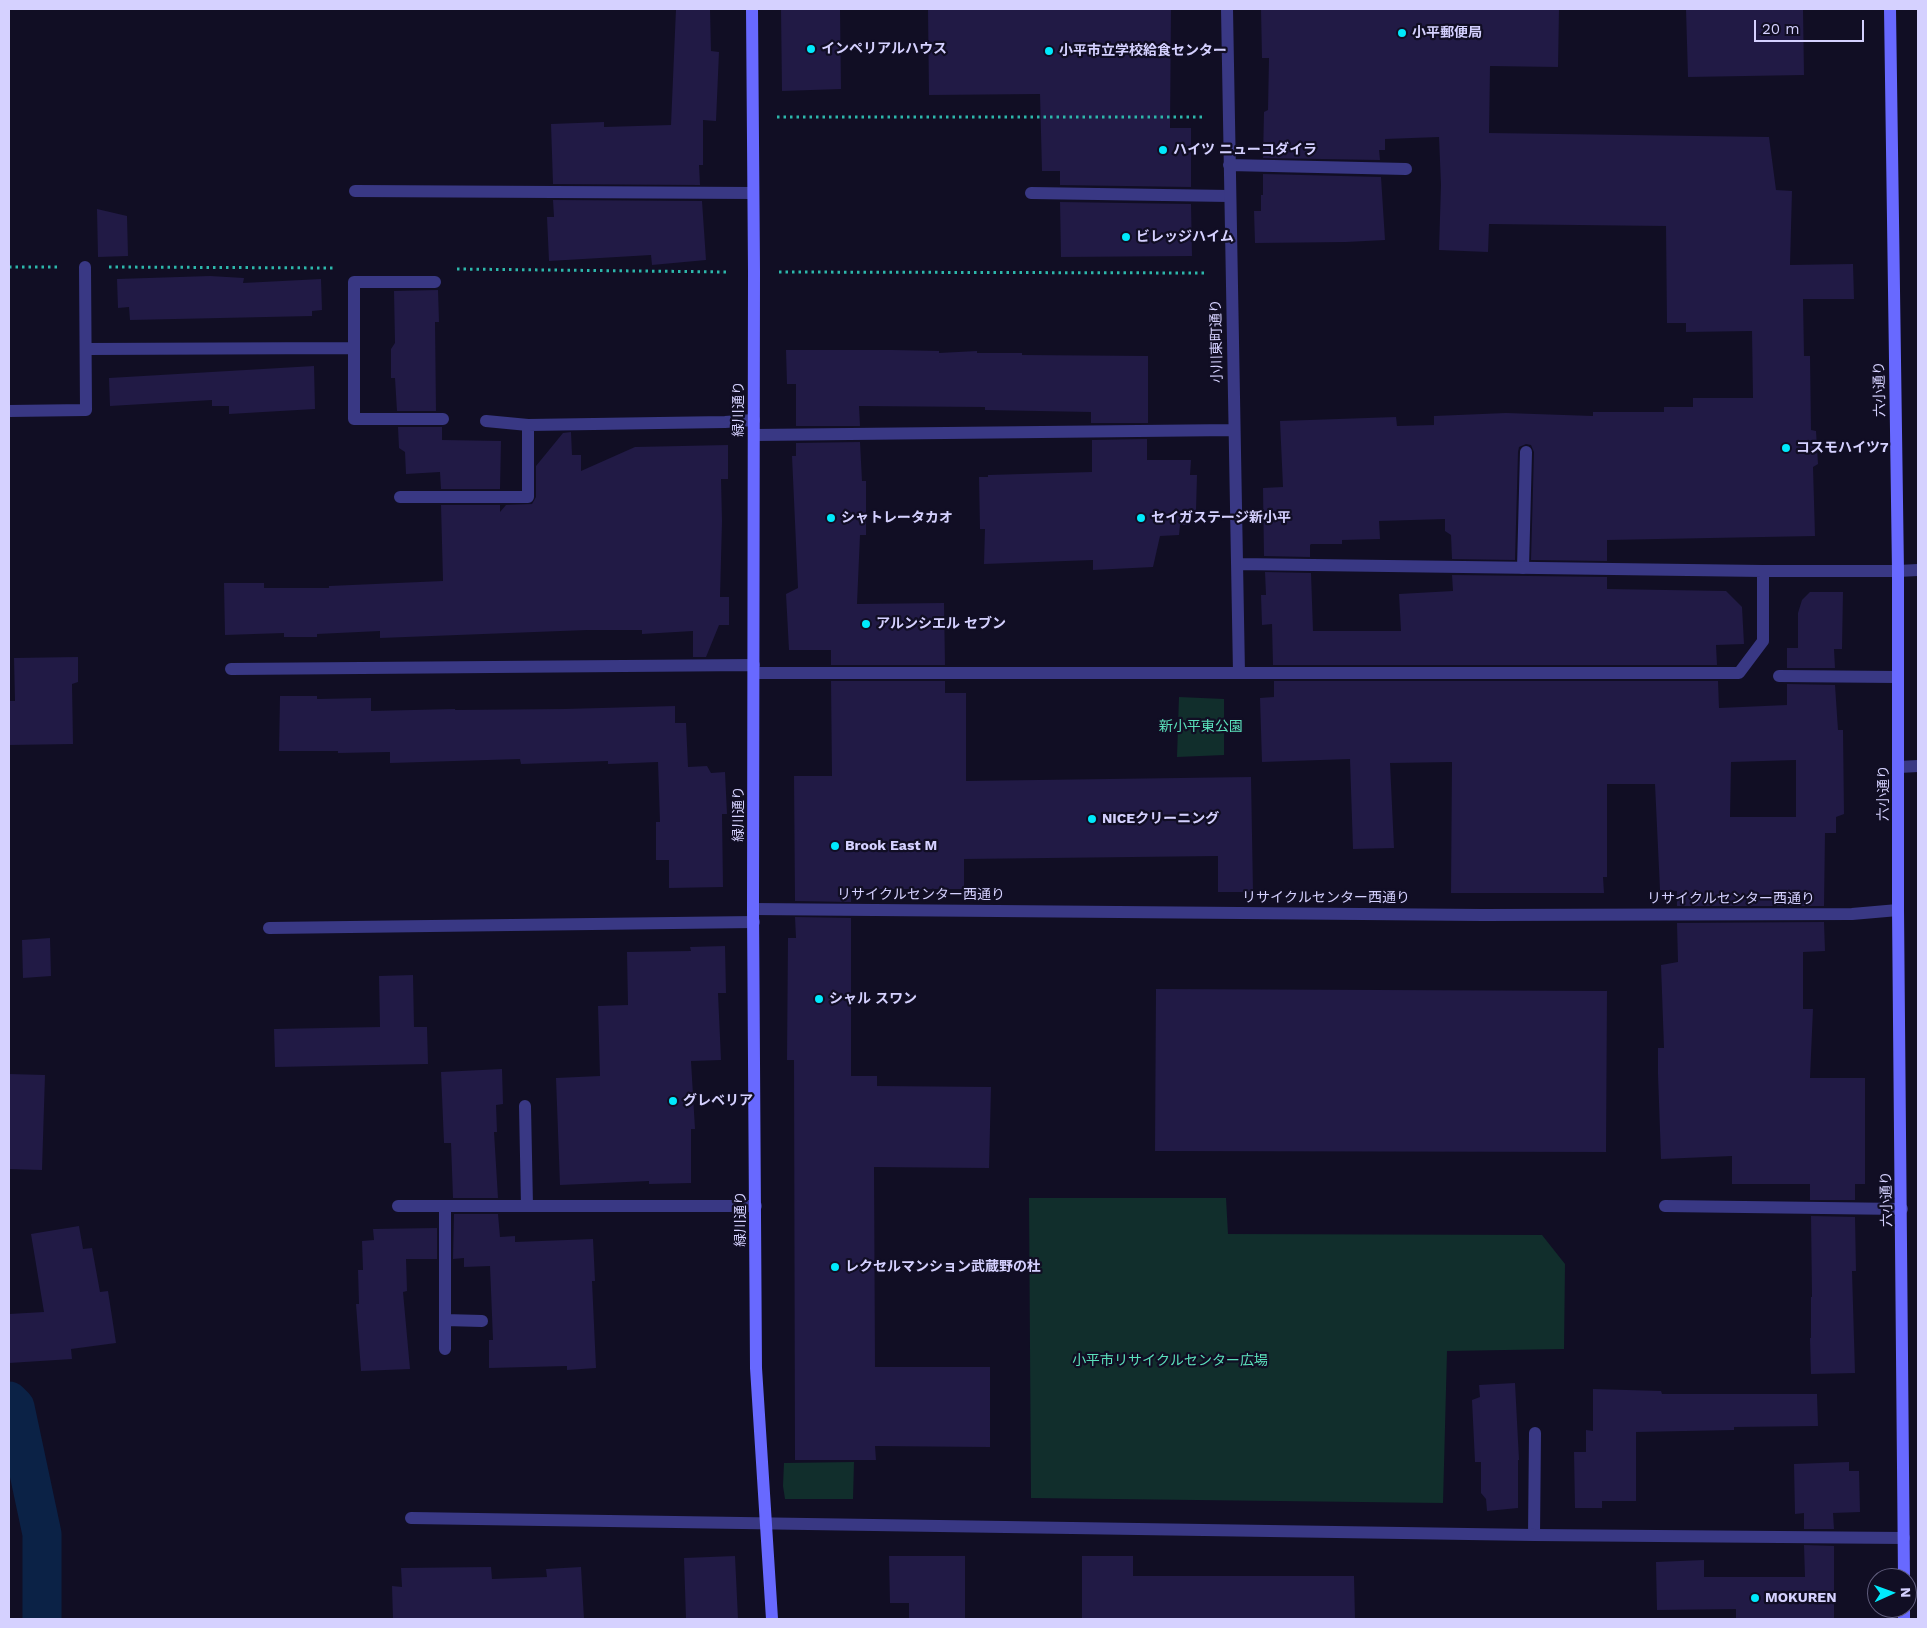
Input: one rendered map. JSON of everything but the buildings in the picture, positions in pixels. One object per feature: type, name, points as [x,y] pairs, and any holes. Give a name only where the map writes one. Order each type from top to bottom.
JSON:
[{"type":"street","name":"緑川通り","points":[[752,9],[754,272],[753,915],[756,1368],[764,1523],[772,1619]]},
{"type":"street","name":"小川東町通り","points":[[1227,9],[1239,673]]},
{"type":"street","name":"六小通り","points":[[1890,9],[1898,571],[1898,910],[1904,1568]]},
{"type":"street","points":[[1229,165],[1406,169]]},
{"type":"street","points":[[355,191],[753,193]]},
{"type":"street","points":[[1031,193],[1230,196]]},
{"type":"street","points":[[9,411],[86,410],[85,267]]},
{"type":"street","points":[[435,282],[354,282],[354,419],[443,419]]},
{"type":"street","points":[[86,350],[354,348]]},
{"type":"street","points":[[486,421],[528,425],[754,420]]},
{"type":"street","points":[[400,497],[528,497],[528,425]]},
{"type":"street","points":[[754,435],[1234,430]]},
{"type":"street","points":[[1523,568],[1526,452]]},
{"type":"street","points":[[1238,564],[1763,572],[1918,570]]},
{"type":"street","points":[[231,669],[1739,673],[1763,641],[1763,572]]},
{"type":"street","points":[[1779,676],[1898,677]]},
{"type":"street","points":[[1899,767],[1918,766]]},
{"type":"street","name":"リサイクルセンター西通り","points":[[269,928],[753,915],[1852,914],[1898,910]]},
{"type":"street","points":[[525,1106],[528,1206]]},
{"type":"street","points":[[398,1206],[756,1206]]},
{"type":"street","points":[[444,1206],[445,1349]]},
{"type":"street","points":[[1665,1206],[1902,1209]]},
{"type":"street","points":[[445,1320],[482,1321]]},
{"type":"street","points":[[1534,1534],[1535,1432]]},
{"type":"street","points":[[411,1518],[1904,1538]]},
{"type":"path","points":[[768,117],[1229,117]]},
{"type":"path","points":[[754,272],[1231,273]]},
{"type":"green space","name":"新小平東公園","points":[[1179,697],[1224,699],[1224,755],[1177,757]]},
{"type":"green space","name":"小平市リサイクルセンター広場","points":[[1029,1198],[1226,1198],[1228,1234],[1542,1235],[1565,1264],[1564,1349],[1447,1351],[1443,1503],[1031,1498]]},
{"type":"green space","points":[[854,1462],[853,1499],[785,1499],[783,1486],[784,1463]]},
{"type":"waterway","points":[[9,1401],[15,1407],[42,1534],[42,1619]]},
{"type":"place","name":"小平郵便局","points":[[1402,33]]},
{"type":"place","name":"インペリアルハウス","points":[[811,49]]},
{"type":"place","name":"小平市立学校給食センター","points":[[1049,51]]},
{"type":"place","name":"ハイツ ニューコダイラ","points":[[1163,150]]},
{"type":"place","name":"ビレッジハイム","points":[[1126,237]]},
{"type":"place","name":"コスモハイツ7","points":[[1786,448]]},
{"type":"place","name":"シャトレータカオ","points":[[831,518]]},
{"type":"place","name":"セイガステージ新小平","points":[[1141,518]]},
{"type":"place","name":"アルンシエル セブン","points":[[866,624]]},
{"type":"place","name":"NICEクリーニング","points":[[1092,819]]},
{"type":"place","name":"Brook East M","points":[[835,846]]},
{"type":"place","name":"シャル スワン","points":[[819,999]]},
{"type":"place","name":"グレベリア","points":[[673,1101]]},
{"type":"place","name":"レクセルマンション武蔵野の杜","points":[[835,1267]]},
{"type":"place","name":"MOKUREN","points":[[1755,1598]]}]
